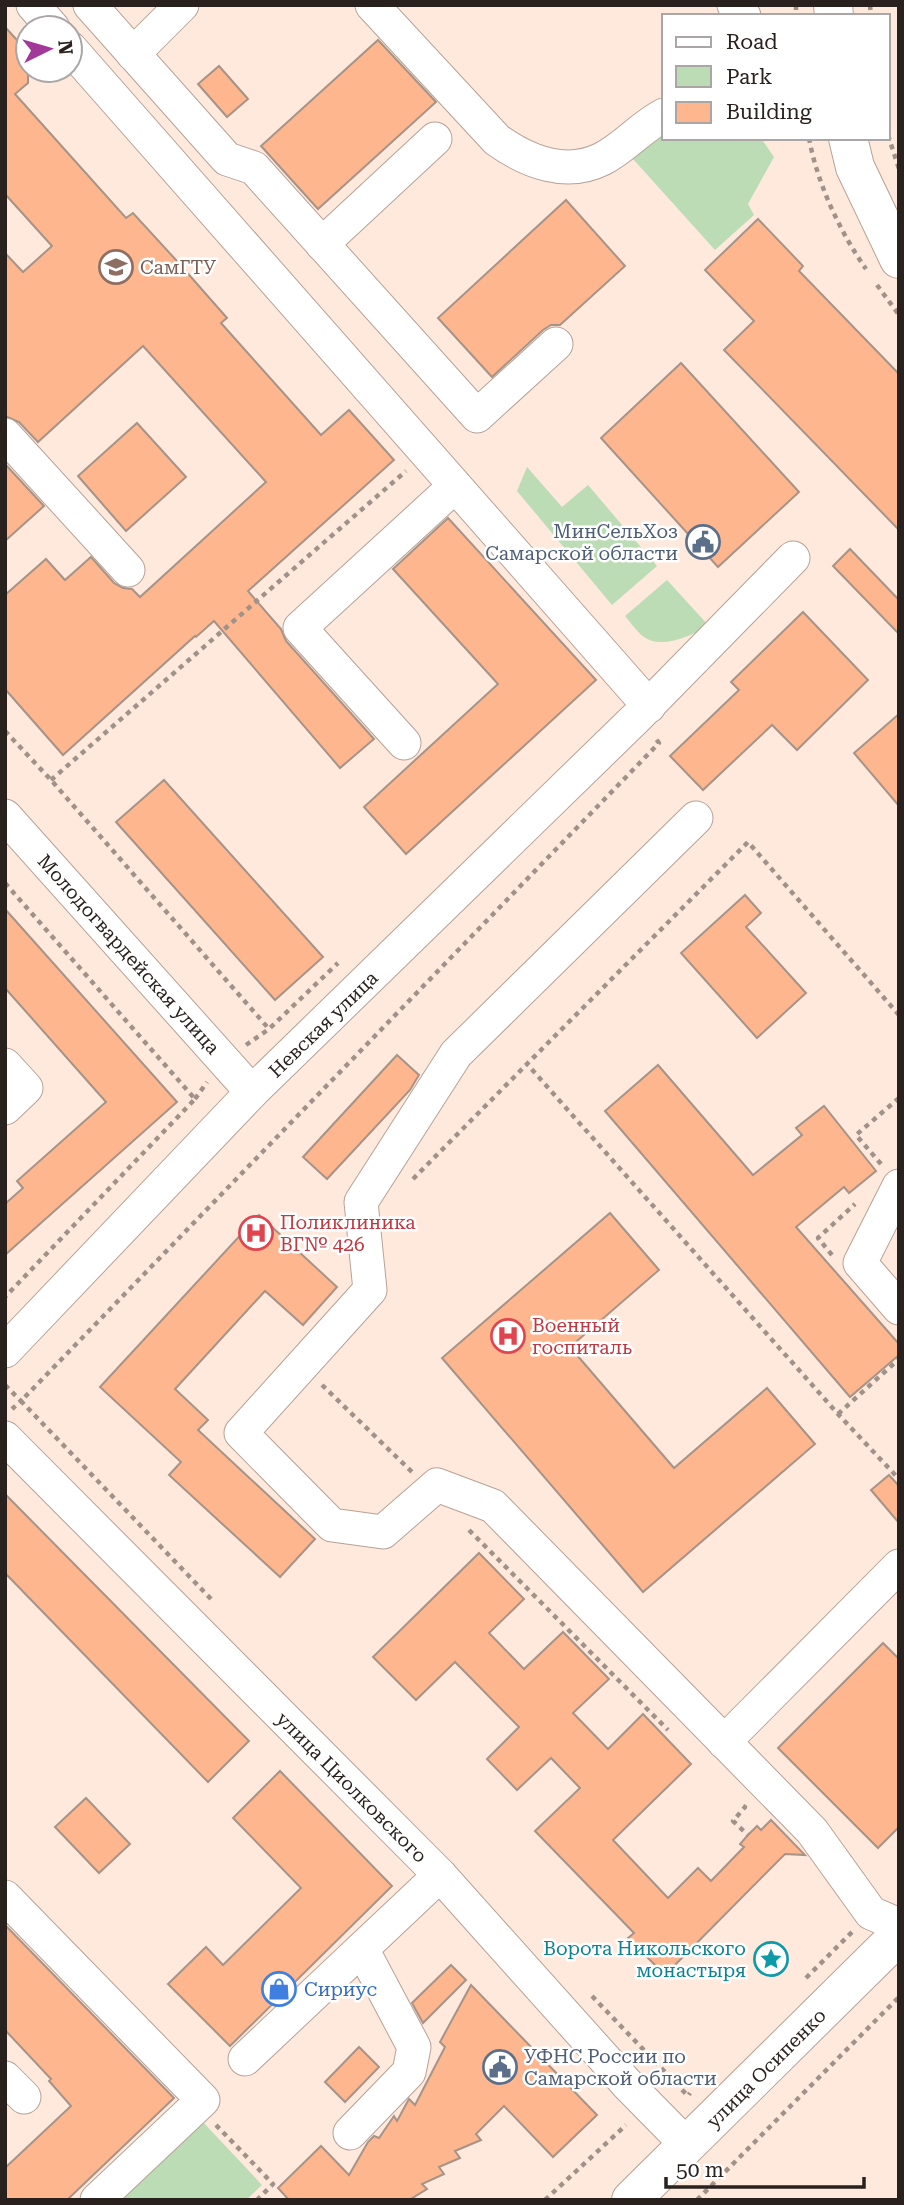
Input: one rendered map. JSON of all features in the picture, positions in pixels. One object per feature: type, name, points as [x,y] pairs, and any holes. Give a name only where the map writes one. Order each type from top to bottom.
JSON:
[{"type":"main road","points":[[848,140],[855,167],[899,259]]},
{"type":"main road","name":"улица Осипенко","points":[[650,2194],[688,2146],[899,1935]]},
{"type":"street","points":[[90,5],[227,159],[254,168],[477,416],[555,344]]},
{"type":"street","points":[[133,54],[182,5]]},
{"type":"street","points":[[372,5],[496,140],[529,160],[573,168],[603,159],[648,123],[662,116]]},
{"type":"street","points":[[84,64],[455,486],[643,711]]},
{"type":"street","points":[[322,244],[435,139]]},
{"type":"street","points":[[5,435],[128,569]]},
{"type":"street","points":[[404,743],[300,628],[455,486]]},
{"type":"street","name":"Невская улица","points":[[5,1351],[252,1092],[643,711],[793,558]]},
{"type":"street","name":"Молодогвардейская улица","points":[[5,816],[252,1092]]},
{"type":"street","points":[[696,818],[456,1054],[361,1202],[370,1290],[241,1433],[332,1525],[383,1532],[437,1485],[493,1506],[812,1831],[871,1913],[899,1925]]},
{"type":"street","points":[[5,1065],[26,1088],[5,1108]]},
{"type":"street","points":[[895,1179],[860,1263],[899,1308]]},
{"type":"street","name":"улица Циолковского","points":[[5,1438],[440,1875],[629,2086],[688,2146]]},
{"type":"street","points":[[724,1741],[899,1566]]},
{"type":"street","points":[[245,2059],[440,1875]]},
{"type":"street","points":[[5,1897],[203,2100],[97,2200]]},
{"type":"street","points":[[350,2133],[409,2072],[414,2047],[362,1949]]},
{"type":"path","points":[[890,140],[899,169]]},
{"type":"path","points":[[51,780],[415,464]]},
{"type":"path","points":[[21,1401],[659,743],[643,711]]},
{"type":"path","points":[[5,731],[269,1029]]},
{"type":"path","points":[[404,1188],[748,842],[899,1015]]},
{"type":"path","points":[[5,883],[195,1099],[5,1297]]},
{"type":"path","points":[[527,1064],[899,1479]]},
{"type":"path","points":[[838,1414],[899,1359]]},
{"type":"path","points":[[302,1366],[430,1490],[676,1739]]},
{"type":"path","points":[[5,1385],[213,1601]]},
{"type":"path","points":[[735,1798],[745,1807],[733,1821],[748,1835]]},
{"type":"path","points":[[588,1992],[688,2096]]},
{"type":"path","points":[[697,2200],[899,1997]]},
{"type":"path","points":[[198,2105],[273,2184],[257,2200]]},
{"type":"path","points":[[545,2200],[628,2124],[636,2131]]},
{"type":"green space","points":[[662,132],[662,140],[762,140],[774,157],[748,204],[754,215],[715,250],[633,159]]},
{"type":"green space","points":[[527,467],[562,507],[588,485],[657,566],[612,605],[517,491]]},
{"type":"green space","points":[[667,580],[709,626],[677,640],[651,641],[641,635],[625,616]]},
{"type":"green space","points":[[202,2121],[262,2185],[246,2200],[120,2200]]},
{"type":"building","points":[[5,27],[14,37],[14,84],[27,84],[15,94],[126,218],[133,213],[176,260],[227,318],[221,323],[321,435],[349,410],[394,460],[248,591],[281,629],[286,641],[374,739],[340,768],[214,621],[63,755],[5,689],[5,595],[46,559],[65,580],[91,557],[114,583],[132,589],[140,597],[266,482],[143,346],[38,442],[19,422],[5,416],[5,253],[23,272],[52,246],[5,194]]},
{"type":"building","points":[[378,40],[436,102],[318,209],[261,146]]},
{"type":"building","points":[[219,66],[248,99],[227,117],[198,84]]},
{"type":"building","points":[[566,200],[625,266],[560,325],[551,325],[543,330],[492,377],[438,318]]},
{"type":"building","points":[[758,219],[803,266],[799,271],[899,374],[899,530],[724,350],[754,321],[705,270]]},
{"type":"building","points":[[681,363],[799,492],[718,567],[601,438]]},
{"type":"building","points":[[137,423],[186,477],[126,531],[78,476]]},
{"type":"building","points":[[5,464],[44,506],[5,541]]},
{"type":"building","points":[[448,518],[596,680],[406,854],[364,807],[498,684],[393,569]]},
{"type":"building","points":[[850,549],[899,600],[899,634],[833,566]]},
{"type":"building","points":[[803,612],[868,680],[797,750],[772,725],[703,790],[670,756],[739,690],[731,682]]},
{"type":"building","points":[[899,714],[899,806],[854,753]]},
{"type":"building","points":[[164,780],[323,957],[275,1000],[116,822]]},
{"type":"building","points":[[745,895],[761,913],[746,927],[806,993],[757,1038],[681,953]]},
{"type":"building","points":[[5,909],[177,1102],[5,1255],[5,1204],[23,1188],[17,1181],[106,1102],[5,988]]},
{"type":"building","points":[[397,1055],[419,1075],[410,1090],[327,1179],[303,1157]]},
{"type":"building","points":[[658,1065],[753,1175],[802,1135],[796,1128],[824,1106],[876,1171],[849,1193],[844,1187],[796,1227],[899,1344],[899,1355],[850,1397],[605,1111]]},
{"type":"building","points":[[610,1213],[659,1270],[570,1347],[674,1468],[767,1388],[815,1444],[643,1592],[442,1358]]},
{"type":"building","points":[[259,1215],[337,1287],[303,1325],[265,1291],[175,1389],[208,1420],[198,1430],[315,1539],[280,1577],[169,1475],[181,1462],[100,1387]]},
{"type":"building","points":[[889,1475],[899,1486],[899,1523],[871,1490]]},
{"type":"building","points":[[5,1494],[249,1741],[208,1782],[5,1573]]},
{"type":"building","points":[[479,1553],[524,1599],[489,1633],[524,1669],[563,1632],[609,1679],[573,1713],[608,1749],[643,1714],[691,1764],[613,1840],[668,1898],[698,1868],[711,1881],[744,1847],[740,1844],[748,1835],[757,1826],[761,1830],[771,1820],[805,1855],[785,1854],[665,1975],[628,1938],[634,1933],[535,1831],[580,1788],[551,1758],[517,1790],[487,1759],[519,1727],[455,1662],[416,1700],[373,1657]]},
{"type":"building","points":[[883,1643],[899,1659],[899,1827],[878,1848],[778,1748]]},
{"type":"building","points":[[280,1771],[392,1886],[230,2046],[168,1984],[206,1947],[223,1965],[301,1888],[233,1818]]},
{"type":"building","points":[[86,1798],[130,1844],[99,1873],[55,1827]]},
{"type":"building","points":[[5,1925],[174,2098],[67,2200],[5,2200],[5,2168],[71,2106],[49,2081],[51,2079],[5,2030]]},
{"type":"building","points":[[451,1965],[466,1980],[423,2023],[412,2003]]},
{"type":"building","points":[[471,1985],[597,2115],[553,2157],[504,2106],[476,2134],[481,2140],[455,2151],[460,2158],[439,2167],[444,2174],[422,2184],[427,2189],[409,2200],[289,2200],[278,2188],[321,2146],[349,2175],[368,2142],[374,2136],[379,2138],[394,2116],[397,2121],[409,2099],[415,2105],[445,2047],[440,2042]]},
{"type":"building","points":[[359,2047],[379,2067],[345,2102],[325,2082]]},
{"type":"place","name":"СамГТУ","points":[[116,267]]},
{"type":"place","name":"МинСельХоз Самарской области","points":[[703,542]]},
{"type":"place","name":"Поликлиника ВГ№ 426","points":[[256,1233]]},
{"type":"place","name":"Военный госпиталь","points":[[508,1336]]},
{"type":"place","name":"Ворота Никольского монастыря","points":[[771,1959]]},
{"type":"place","name":"Сириус","points":[[279,1989]]},
{"type":"place","name":"УФНС России по Самарской области","points":[[500,2067]]}]
